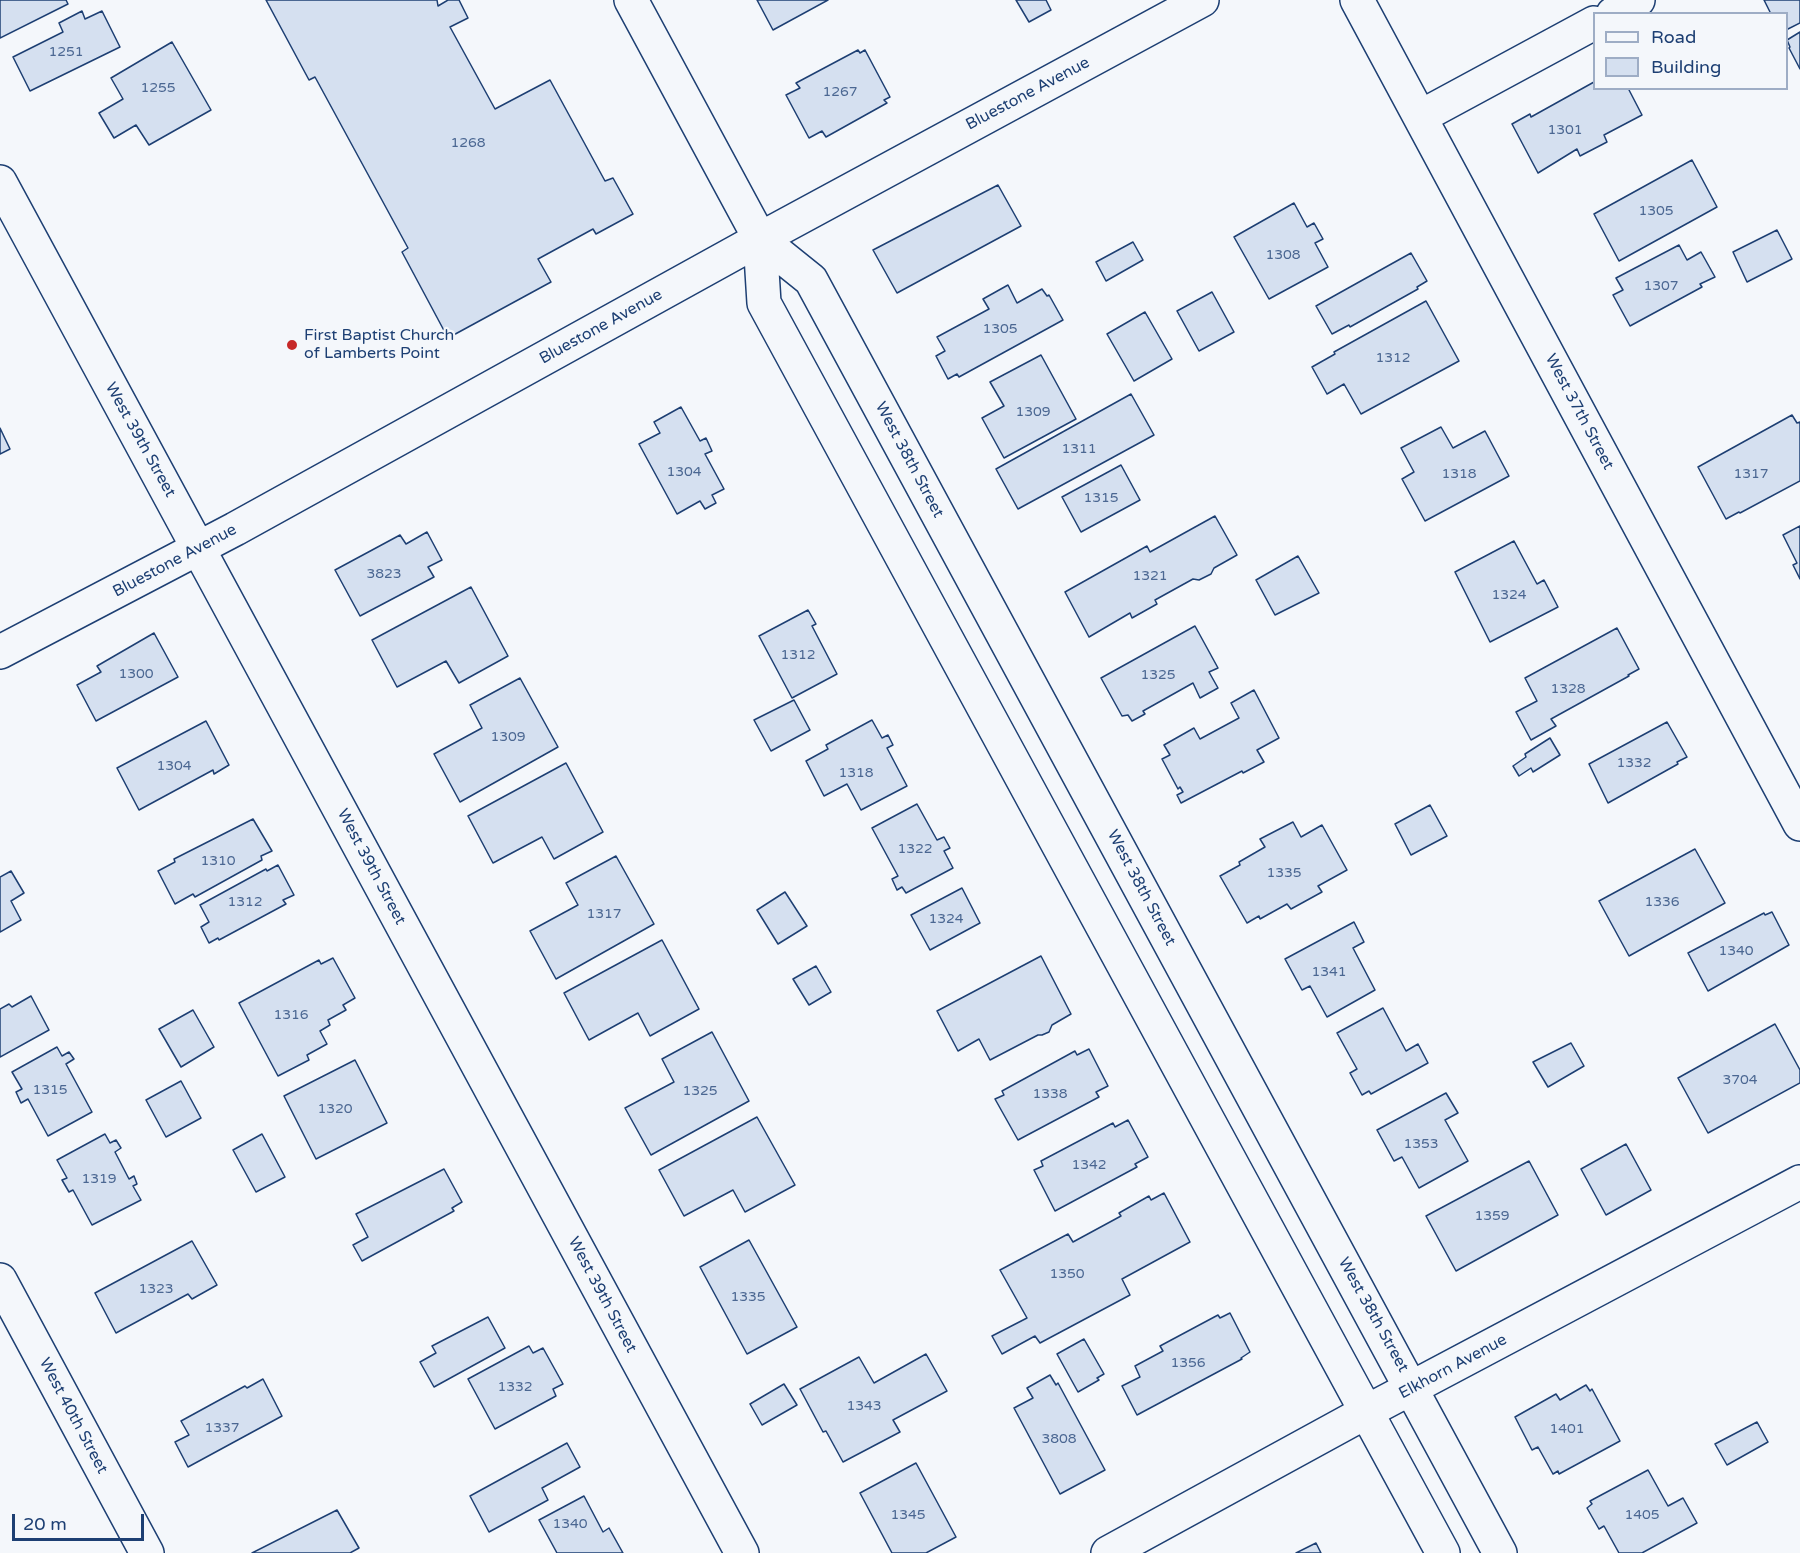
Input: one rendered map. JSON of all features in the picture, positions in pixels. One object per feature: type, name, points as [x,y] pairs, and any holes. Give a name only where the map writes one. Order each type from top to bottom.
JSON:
[{"type":"street","name":"West 38th Street","points":[[631,0],[760,239],[811,280],[1500,1553]]},
{"type":"street","name":"Bluestone Avenue","points":[[0,652],[199,549],[760,239],[1202,0]]},
{"type":"street","name":"West 37th Street","points":[[1357,0],[1800,824]]},
{"type":"street","points":[[1616,12],[1638,0]]},
{"type":"street","points":[[1420,117],[1593,24]]},
{"type":"street","name":"West 39th Street","points":[[0,182],[742,1553]]},
{"type":"street","name":"West 38th Street","points":[[760,239],[764,303],[1443,1553]]},
{"type":"street","name":"Elkhorn Avenue","points":[[1108,1553],[1366,1412],[1800,1182]]},
{"type":"street","name":"West 40th Street","points":[[0,1280],[147,1553]]},
{"type":"building","points":[[0,0],[66,0],[68,4],[0,38]]},
{"type":"building","points":[[266,0],[437,0],[438,6],[448,0],[459,0],[468,18],[450,27],[495,109],[550,80],[605,181],[613,178],[633,214],[596,234],[593,229],[538,259],[551,282],[448,338],[402,252],[408,248],[315,77],[309,80]]},
{"type":"building","points":[[757,0],[828,0],[773,30]]},
{"type":"building","points":[[1016,0],[1046,0],[1051,10],[1029,22]]},
{"type":"building","points":[[1764,0],[1800,0],[1800,23],[1788,29],[1788,12],[1770,12]]},
{"type":"building","points":[[82,11],[85,19],[102,11],[120,47],[30,91],[13,57],[63,32],[59,23]]},
{"type":"building","points":[[1800,32],[1800,69],[1789,48],[1788,39]]},
{"type":"building","points":[[172,42],[211,110],[149,145],[136,125],[114,138],[99,113],[123,99],[111,78]]},
{"type":"building","points":[[858,50],[860,53],[865,50],[890,97],[884,100],[887,103],[826,137],[822,131],[809,138],[786,95],[800,88],[796,83]]},
{"type":"building","points":[[1593,83],[1593,90],[1629,90],[1642,115],[1604,135],[1607,142],[1580,156],[1577,149],[1538,173],[1512,124],[1530,114],[1531,117]]},
{"type":"building","points":[[1692,160],[1717,207],[1619,261],[1594,214]]},
{"type":"building","points":[[998,185],[1021,226],[897,293],[873,250]]},
{"type":"building","points":[[1294,203],[1307,227],[1314,223],[1323,239],[1315,243],[1328,267],[1269,299],[1234,237]]},
{"type":"building","points":[[1777,230],[1792,259],[1747,282],[1733,252]]},
{"type":"building","points":[[1133,242],[1143,260],[1106,281],[1096,262]]},
{"type":"building","points":[[1679,245],[1687,260],[1701,252],[1715,277],[1700,284],[1702,287],[1630,326],[1613,295],[1623,290],[1616,278]]},
{"type":"building","points":[[1411,253],[1427,281],[1417,287],[1418,289],[1350,327],[1349,325],[1332,334],[1316,306]]},
{"type":"building","points":[[1008,285],[1017,303],[1042,289],[1047,296],[1049,295],[1063,320],[959,377],[957,374],[948,379],[936,356],[945,351],[937,337],[989,309],[983,299]]},
{"type":"building","points":[[1212,292],[1234,332],[1199,351],[1177,311]]},
{"type":"building","points":[[1426,301],[1459,361],[1361,414],[1344,384],[1327,394],[1312,367],[1335,354],[1334,352]]},
{"type":"building","points":[[1145,312],[1172,359],[1134,381],[1107,334]]},
{"type":"building","points":[[1041,355],[1076,419],[1004,458],[982,418],[1004,406],[990,382]]},
{"type":"building","points":[[1131,394],[1154,435],[1018,509],[996,469]]},
{"type":"building","points":[[681,407],[700,441],[706,438],[712,451],[705,454],[724,489],[712,495],[716,503],[705,509],[700,501],[677,514],[639,444],[660,433],[654,422]]},
{"type":"building","points":[[1792,415],[1797,423],[1800,422],[1800,481],[1726,519],[1698,467]]},
{"type":"building","points":[[1441,427],[1453,448],[1485,431],[1509,476],[1425,521],[1402,479],[1414,472],[1401,448]]},
{"type":"building","points":[[0,428],[10,449],[0,454]]},
{"type":"building","points":[[1121,465],[1140,500],[1081,532],[1062,497]]},
{"type":"building","points":[[1215,516],[1237,555],[1214,568],[1211,574],[1199,580],[1193,579],[1155,600],[1157,604],[1132,618],[1130,613],[1089,637],[1065,592],[1147,546],[1150,552]]},
{"type":"building","points":[[1800,526],[1800,579],[1793,565],[1797,563],[1783,535]]},
{"type":"building","points":[[427,532],[442,560],[428,567],[434,577],[360,616],[335,570],[400,535],[406,544]]},
{"type":"building","points":[[1514,541],[1537,584],[1544,580],[1558,607],[1490,642],[1455,572]]},
{"type":"building","points":[[1298,556],[1319,593],[1275,615],[1256,580]]},
{"type":"building","points":[[471,587],[508,656],[459,683],[446,661],[397,687],[372,640]]},
{"type":"building","points":[[808,610],[816,624],[812,626],[837,674],[792,698],[759,636]]},
{"type":"building","points":[[1195,626],[1218,668],[1209,672],[1218,688],[1200,698],[1193,683],[1143,711],[1145,714],[1132,721],[1128,715],[1122,716],[1101,678]]},
{"type":"building","points":[[1617,628],[1639,669],[1551,719],[1556,726],[1531,740],[1516,712],[1537,701],[1525,678]]},
{"type":"building","points":[[154,633],[178,677],[96,721],[77,685],[101,672],[97,666]]},
{"type":"building","points":[[520,678],[558,747],[460,802],[434,754],[482,728],[470,705]]},
{"type":"building","points":[[1254,690],[1279,738],[1257,750],[1264,762],[1181,803],[1177,795],[1183,792],[1180,787],[1178,789],[1162,759],[1170,755],[1164,745],[1194,728],[1200,739],[1239,718],[1231,703]]},
{"type":"building","points":[[794,700],[810,730],[771,751],[754,720]]},
{"type":"building","points":[[872,720],[882,738],[888,735],[893,745],[887,748],[907,786],[861,810],[847,784],[824,796],[806,761],[828,749],[826,745]]},
{"type":"building","points":[[206,721],[229,765],[214,774],[213,770],[139,810],[117,768]]},
{"type":"building","points":[[1667,722],[1687,757],[1608,803],[1589,764]]},
{"type":"building","points":[[1550,738],[1560,755],[1533,772],[1531,768],[1519,776],[1513,766],[1526,757],[1525,754]]},
{"type":"building","points":[[566,763],[603,832],[554,859],[542,837],[493,863],[468,816]]},
{"type":"building","points":[[917,804],[937,840],[944,837],[950,848],[944,851],[953,868],[906,893],[902,887],[897,890],[892,879],[898,876],[872,828]]},
{"type":"building","points":[[1430,805],[1447,836],[1411,855],[1395,824]]},
{"type":"building","points":[[253,819],[272,851],[261,856],[262,860],[195,897],[193,894],[175,904],[158,871],[175,862],[174,859]]},
{"type":"building","points":[[1293,822],[1301,837],[1322,825],[1347,870],[1318,886],[1322,892],[1291,909],[1287,904],[1260,919],[1259,916],[1247,923],[1220,876],[1265,847],[1260,839]]},
{"type":"building","points":[[1695,849],[1725,903],[1629,956],[1599,901]]},
{"type":"building","points":[[616,856],[654,924],[556,979],[530,931],[578,905],[566,883]]},
{"type":"building","points":[[278,865],[294,895],[283,900],[286,904],[219,940],[218,938],[209,943],[201,927],[209,922],[200,905],[266,869],[267,871]]},
{"type":"building","points":[[11,871],[24,893],[11,901],[21,920],[0,932],[0,877]]},
{"type":"building","points":[[962,888],[980,923],[930,950],[911,915]]},
{"type":"building","points":[[785,892],[807,926],[778,944],[757,910]]},
{"type":"building","points":[[1772,912],[1789,945],[1708,991],[1688,953],[1764,913],[1765,915]]},
{"type":"building","points":[[1354,922],[1364,942],[1353,948],[1375,990],[1327,1017],[1310,986],[1302,990],[1285,959]]},
{"type":"building","points":[[662,940],[699,1009],[650,1036],[638,1013],[589,1040],[564,993]]},
{"type":"building","points":[[1041,956],[1071,1014],[1052,1025],[1049,1032],[1038,1035],[990,1060],[979,1039],[958,1051],[937,1011]]},
{"type":"building","points":[[333,958],[355,998],[343,1005],[346,1010],[328,1020],[330,1025],[320,1031],[327,1044],[307,1055],[309,1060],[278,1076],[239,1003],[319,960],[321,964]]},
{"type":"building","points":[[816,966],[831,992],[809,1005],[793,979]]},
{"type":"building","points":[[31,996],[49,1030],[0,1057],[0,1009],[9,1004],[12,1007]]},
{"type":"building","points":[[1383,1008],[1406,1051],[1418,1044],[1428,1063],[1371,1094],[1369,1091],[1362,1095],[1350,1073],[1357,1069],[1337,1033]]},
{"type":"building","points":[[193,1010],[214,1047],[181,1067],[159,1029]]},
{"type":"building","points":[[1775,1024],[1800,1070],[1800,1083],[1708,1133],[1678,1078]]},
{"type":"building","points":[[712,1032],[749,1101],[651,1155],[625,1108],[674,1082],[662,1059]]},
{"type":"building","points":[[1571,1043],[1584,1066],[1548,1087],[1533,1062]]},
{"type":"building","points":[[57,1047],[62,1056],[69,1052],[74,1059],[66,1064],[92,1112],[48,1136],[28,1099],[21,1103],[16,1092],[22,1089],[12,1072]]},
{"type":"building","points":[[1089,1049],[1108,1086],[1096,1092],[1099,1097],[1018,1140],[995,1099],[1004,1095],[1002,1091],[1075,1051],[1077,1055]]},
{"type":"building","points":[[355,1060],[387,1123],[316,1159],[284,1096]]},
{"type":"building","points":[[181,1081],[201,1118],[166,1137],[146,1100]]},
{"type":"building","points":[[1446,1093],[1458,1113],[1445,1120],[1468,1161],[1419,1188],[1402,1157],[1394,1161],[1377,1130]]},
{"type":"building","points":[[757,1117],[795,1185],[745,1212],[733,1190],[684,1216],[659,1170]]},
{"type":"building","points":[[1128,1120],[1148,1157],[1135,1164],[1137,1167],[1055,1211],[1034,1170],[1043,1166],[1041,1161],[1113,1123],[1115,1127]]},
{"type":"building","points":[[105,1134],[110,1143],[116,1140],[121,1148],[115,1152],[129,1179],[134,1176],[137,1184],[133,1186],[141,1200],[92,1225],[73,1190],[69,1192],[62,1180],[67,1178],[57,1160]]},
{"type":"building","points":[[262,1134],[285,1177],[256,1192],[233,1150]]},
{"type":"building","points":[[1626,1144],[1651,1190],[1606,1215],[1581,1169]]},
{"type":"building","points":[[1529,1161],[1558,1215],[1456,1271],[1426,1216]]},
{"type":"building","points":[[444,1169],[462,1202],[452,1208],[454,1211],[362,1261],[353,1245],[368,1237],[356,1214]]},
{"type":"building","points":[[1164,1193],[1190,1242],[1122,1279],[1130,1295],[1040,1343],[1035,1336],[1002,1354],[992,1336],[1027,1318],[1000,1270],[1068,1234],[1073,1242],[1121,1216],[1119,1213],[1149,1196],[1151,1200]]},
{"type":"building","points":[[749,1240],[797,1327],[747,1354],[700,1267]]},
{"type":"building","points":[[192,1241],[217,1285],[192,1299],[188,1294],[116,1333],[95,1293]]},
{"type":"building","points":[[1230,1313],[1250,1352],[1242,1359],[1137,1415],[1122,1386],[1140,1377],[1135,1366],[1163,1351],[1160,1346],[1218,1315],[1220,1318]]},
{"type":"building","points":[[488,1317],[505,1348],[434,1387],[420,1362],[436,1353],[432,1346]]},
{"type":"building","points":[[1084,1339],[1104,1374],[1097,1378],[1099,1380],[1078,1392],[1057,1354]]},
{"type":"building","points":[[529,1346],[533,1353],[543,1348],[563,1384],[553,1389],[556,1396],[495,1429],[468,1379]]},
{"type":"building","points":[[926,1354],[947,1391],[893,1420],[900,1432],[843,1462],[826,1431],[823,1432],[800,1389],[859,1357],[874,1383]]},
{"type":"building","points":[[1050,1375],[1056,1385],[1058,1383],[1105,1470],[1060,1494],[1014,1408],[1033,1398],[1027,1388]]},
{"type":"building","points":[[263,1379],[282,1416],[188,1467],[175,1442],[189,1435],[181,1421],[245,1386],[247,1388]]},
{"type":"building","points":[[784,1384],[797,1405],[762,1425],[750,1404]]},
{"type":"building","points":[[1586,1385],[1590,1391],[1592,1389],[1620,1441],[1559,1474],[1558,1471],[1553,1474],[1538,1447],[1532,1450],[1515,1417],[1556,1394],[1560,1400]]},
{"type":"building","points":[[1757,1422],[1768,1442],[1727,1465],[1715,1444]]},
{"type":"building","points":[[567,1443],[580,1467],[542,1488],[548,1500],[489,1532],[470,1496]]},
{"type":"building","points":[[916,1463],[956,1537],[926,1553],[892,1553],[860,1493]]},
{"type":"building","points":[[1648,1470],[1668,1506],[1683,1498],[1697,1523],[1642,1553],[1619,1553],[1604,1526],[1599,1529],[1587,1508],[1592,1504],[1590,1501]]},
{"type":"building","points":[[584,1496],[603,1532],[609,1528],[623,1553],[557,1553],[539,1520]]},
{"type":"building","points":[[337,1510],[359,1548],[350,1553],[252,1553]]},
{"type":"building","points":[[1316,1543],[1321,1553],[1296,1553]]},
{"type":"place","name":"First Baptist Church of Lamberts Point","points":[[292,345]]}]
